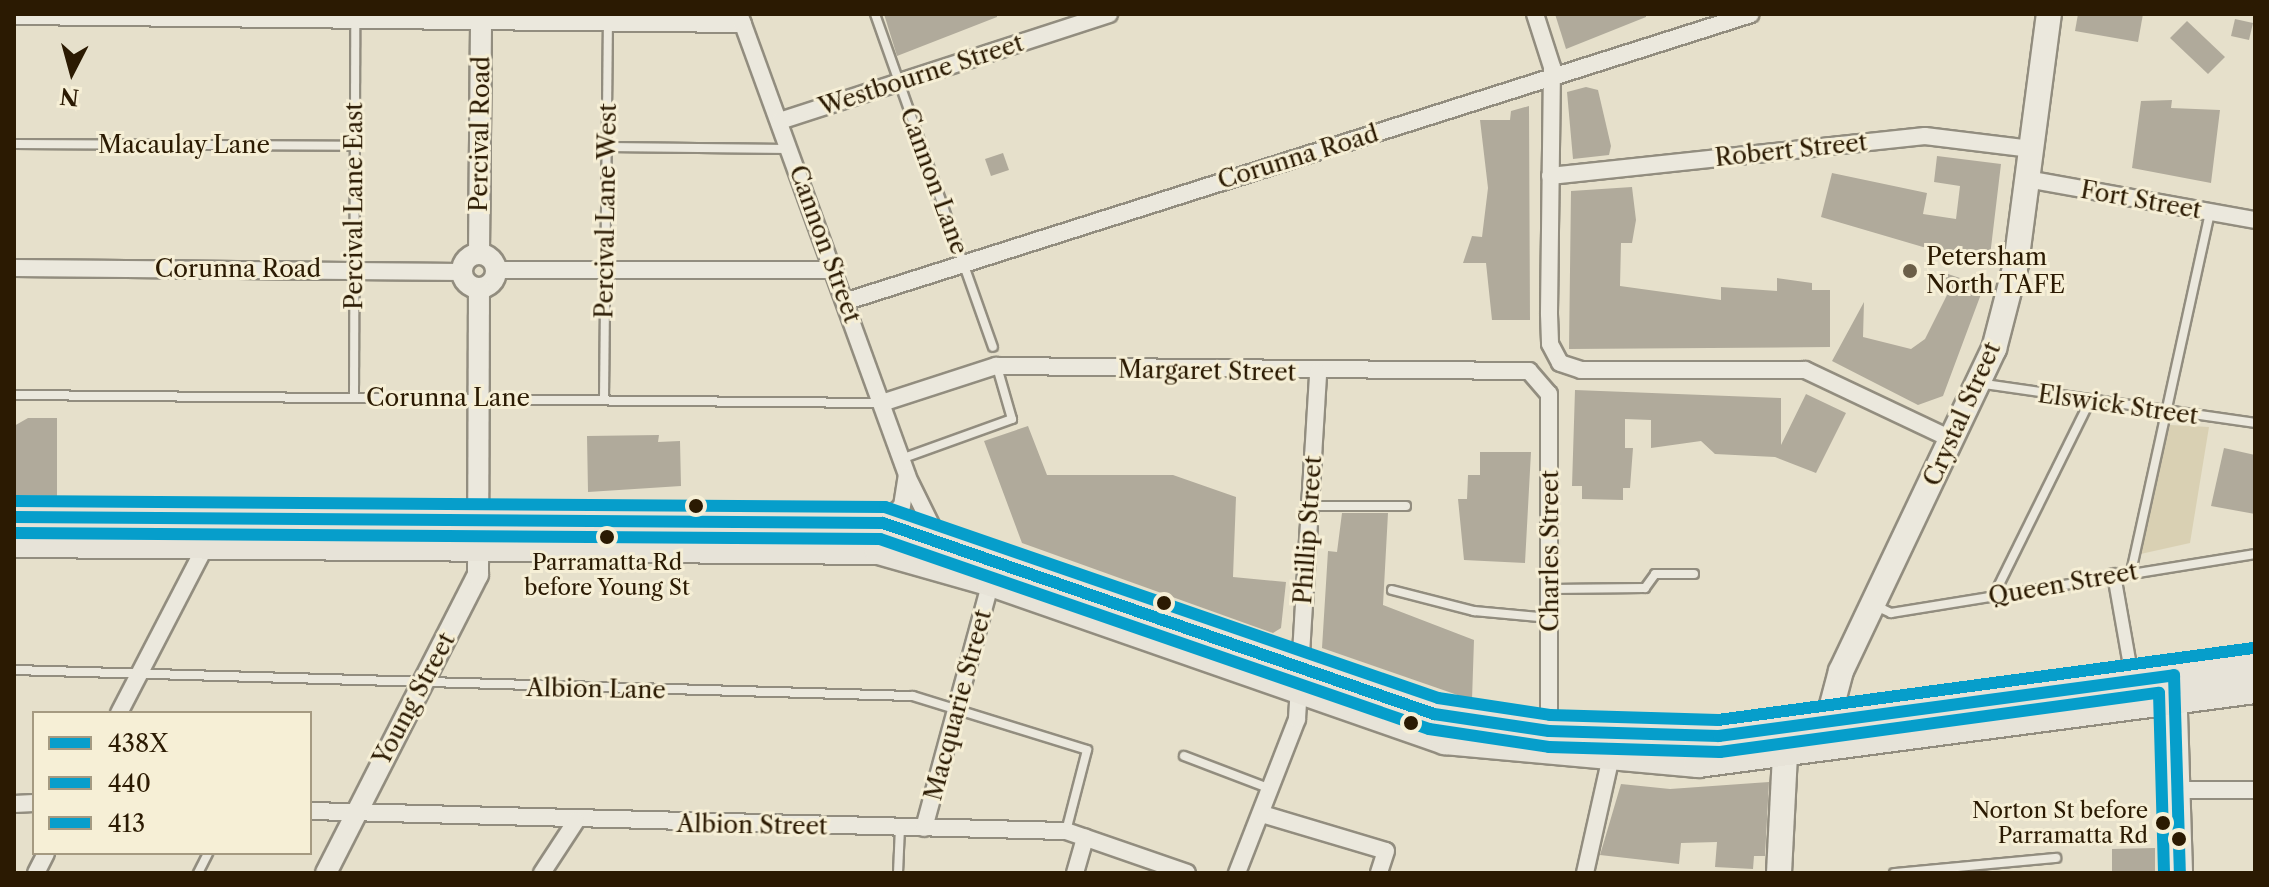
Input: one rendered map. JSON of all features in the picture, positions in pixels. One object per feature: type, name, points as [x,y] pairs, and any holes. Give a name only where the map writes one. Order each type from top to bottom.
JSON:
[{"type":"highway","points":[[14,517],[853,547],[991,582],[1300,677],[1434,714],[1549,731],[1689,738],[2175,686],[2255,689]]},
{"type":"highway","points":[[14,543],[206,545],[883,523],[937,537],[1300,677],[1445,740],[1698,763],[1785,755],[2175,686],[2255,664]]},
{"type":"main road","name":"Crystal Street","points":[[1820,749],[1827,722],[1873,605],[1984,383],[2016,264],[2049,14]]},
{"type":"main road","points":[[2175,686],[2180,873]]},
{"type":"main road","points":[[1779,873],[1785,755]]},
{"type":"street","name":"Westbourne Street","points":[[780,121],[1109,14]]},
{"type":"street","points":[[1535,14],[1549,78],[1550,344],[1560,363],[1581,370],[1805,370],[1953,440]]},
{"type":"street","name":"Corunna Road","points":[[847,301],[1751,14]]},
{"type":"street","points":[[14,16],[481,18],[608,23],[742,19]]},
{"type":"street","name":"Percival Road","points":[[479,254],[481,18]]},
{"type":"street","name":"Cannon Street","points":[[742,19],[847,301],[904,467],[937,537]]},
{"type":"street","name":"Robert Street","points":[[1550,176],[1925,136],[2031,149]]},
{"type":"street","name":"Fort Street","points":[[2027,179],[2255,220]]},
{"type":"street","points":[[479,289],[462,272],[479,254],[497,270],[605,273],[835,270]]},
{"type":"street","name":"Corunna Road","points":[[14,268],[462,272]]},
{"type":"street","points":[[480,534],[479,289],[497,270]]},
{"type":"street","name":"Margaret Street","points":[[882,403],[996,366],[1318,372],[1517,369],[1537,375]]},
{"type":"street","name":"Phillip Street","points":[[1237,873],[1297,719],[1318,372]]},
{"type":"street","name":"Charles Street","points":[[1537,375],[1549,394],[1549,731]]},
{"type":"street","points":[[883,523],[902,506],[904,467]]},
{"type":"street","name":"Young Street","points":[[326,873],[478,575],[480,534]]},
{"type":"street","points":[[120,711],[206,545]]},
{"type":"street","points":[[2114,575],[2130,666]]},
{"type":"street","name":"Macquarie Street","points":[[924,828],[991,582]]},
{"type":"street","points":[[1585,873],[1611,757]]},
{"type":"street","points":[[2180,790],[2255,790]]},
{"type":"street","name":"Albion Street","points":[[312,811],[576,821],[1066,831],[1187,873]]},
{"type":"street","points":[[1262,814],[1386,851],[1379,873]]},
{"type":"street","points":[[542,873],[576,821]]},
{"type":"street","points":[[1075,873],[1085,837]]},
{"type":"street","points":[[36,873],[45,855]]},
{"type":"lane","name":"Cannon Lane","points":[[875,14],[993,347]]},
{"type":"lane","name":"Percival Lane East","points":[[354,397],[355,17]]},
{"type":"lane","name":"Percival Lane West","points":[[604,399],[608,23]]},
{"type":"lane","name":"Macaulay Lane","points":[[14,144],[354,146]]},
{"type":"lane","points":[[607,147],[789,149]]},
{"type":"lane","points":[[2131,572],[2210,212]]},
{"type":"lane","points":[[904,467],[1012,419],[996,366]]},
{"type":"lane","name":"Elswick Street","points":[[1984,383],[2165,413],[2255,423]]},
{"type":"lane","name":"Corunna Lane","points":[[14,395],[882,403]]},
{"type":"lane","points":[[1994,595],[2090,401]]},
{"type":"lane","points":[[1310,506],[1406,506]]},
{"type":"lane","name":"Queen Street","points":[[1873,605],[1891,613],[2255,554]]},
{"type":"lane","points":[[1551,589],[1645,588],[1655,574],[1694,574]]},
{"type":"lane","points":[[1392,590],[1474,611],[1550,618]]},
{"type":"lane","name":"Albion Lane","points":[[14,670],[141,672],[421,685],[913,696],[1087,750],[1066,831]]},
{"type":"lane","points":[[1184,756],[1271,789]]},
{"type":"lane","points":[[898,873],[900,828]]},
{"type":"lane","points":[[198,873],[207,855]]},
{"type":"lane","points":[[1894,873],[2056,858]]},
{"type":"shaded area","points":[[2170,425],[2209,427],[2190,543],[2136,555]]},
{"type":"building","points":[[884,14],[997,14],[997,17],[897,56]]},
{"type":"building","points":[[1555,14],[1646,14],[1646,17],[1566,49]]},
{"type":"building","points":[[2078,14],[2143,14],[2138,42],[2075,31]]},
{"type":"building","points":[[2235,19],[2253,23],[2249,40],[2231,36]]},
{"type":"building","points":[[2187,21],[2225,57],[2208,74],[2170,38]]},
{"type":"building","points":[[1586,87],[1598,90],[1611,146],[1609,155],[1573,159],[1567,92]]},
{"type":"building","points":[[2172,100],[2171,108],[2220,110],[2211,183],[2132,168],[2141,101]]},
{"type":"building","points":[[1529,106],[1530,320],[1492,320],[1486,263],[1463,263],[1472,236],[1482,237],[1488,188],[1480,120],[1510,120],[1511,111]]},
{"type":"building","points":[[1003,153],[1009,170],[991,176],[985,159]]},
{"type":"building","points":[[1937,156],[2001,164],[1990,256],[1923,247],[1821,217],[1832,173],[1927,193],[1923,214],[1956,219],[1960,186],[1934,182]]},
{"type":"building","points":[[1632,187],[1636,220],[1632,243],[1621,243],[1620,286],[1721,300],[1721,287],[1777,291],[1777,278],[1812,283],[1812,290],[1830,290],[1830,347],[1569,349],[1571,191]]},
{"type":"building","points":[[1948,274],[1984,286],[1943,396],[1918,405],[1832,361],[1864,302],[1863,337],[1911,349],[1925,339],[1948,293],[1934,277]]},
{"type":"building","points":[[1575,390],[1781,398],[1781,445],[1806,394],[1846,413],[1816,473],[1775,457],[1715,454],[1701,441],[1651,448],[1651,420],[1625,419],[1625,448],[1633,448],[1630,488],[1623,488],[1623,500],[1582,499],[1582,486],[1572,486]]},
{"type":"building","points":[[28,418],[57,418],[57,496],[14,495],[14,426]]},
{"type":"building","points":[[1028,426],[1047,475],[1173,475],[1236,497],[1233,577],[1286,582],[1281,628],[1273,633],[1022,543],[984,441]]},
{"type":"building","points":[[659,435],[658,442],[680,441],[681,486],[588,492],[587,436]]},
{"type":"building","points":[[2224,448],[2255,455],[2255,514],[2211,506]]},
{"type":"building","points":[[1480,452],[1531,452],[1525,563],[1464,560],[1458,499],[1467,499],[1468,475],[1480,475]]},
{"type":"building","points":[[1342,513],[1388,513],[1383,605],[1474,640],[1472,700],[1322,648],[1328,551],[1337,552]]},
{"type":"building","points":[[1769,782],[1765,856],[1754,856],[1753,869],[1715,867],[1717,842],[1681,843],[1679,864],[1600,855],[1621,784],[1670,789]]},
{"type":"building","points":[[2155,848],[2155,873],[2112,873],[2112,849]]},
{"type":"transit line","name":"413","points":[[14,501],[885,507],[1438,698],[1550,715],[1718,720],[2253,648]]},
{"type":"transit line","name":"438X","points":[[14,517],[883,523],[1434,714],[1549,731],[1719,736],[2174,675],[2180,873]]},
{"type":"transit line","name":"440","points":[[14,533],[880,539],[1429,729],[1549,747],[1720,752],[2159,693],[2164,873]]},
{"type":"place","name":"Petersham North TAFE","points":[[1910,271]]},
{"type":"place","name":"Parramatta Rd before Young St","points":[[607,537]]},
{"type":"place","name":"Norton St before Parramatta Rd","points":[[2163,823]]}]
